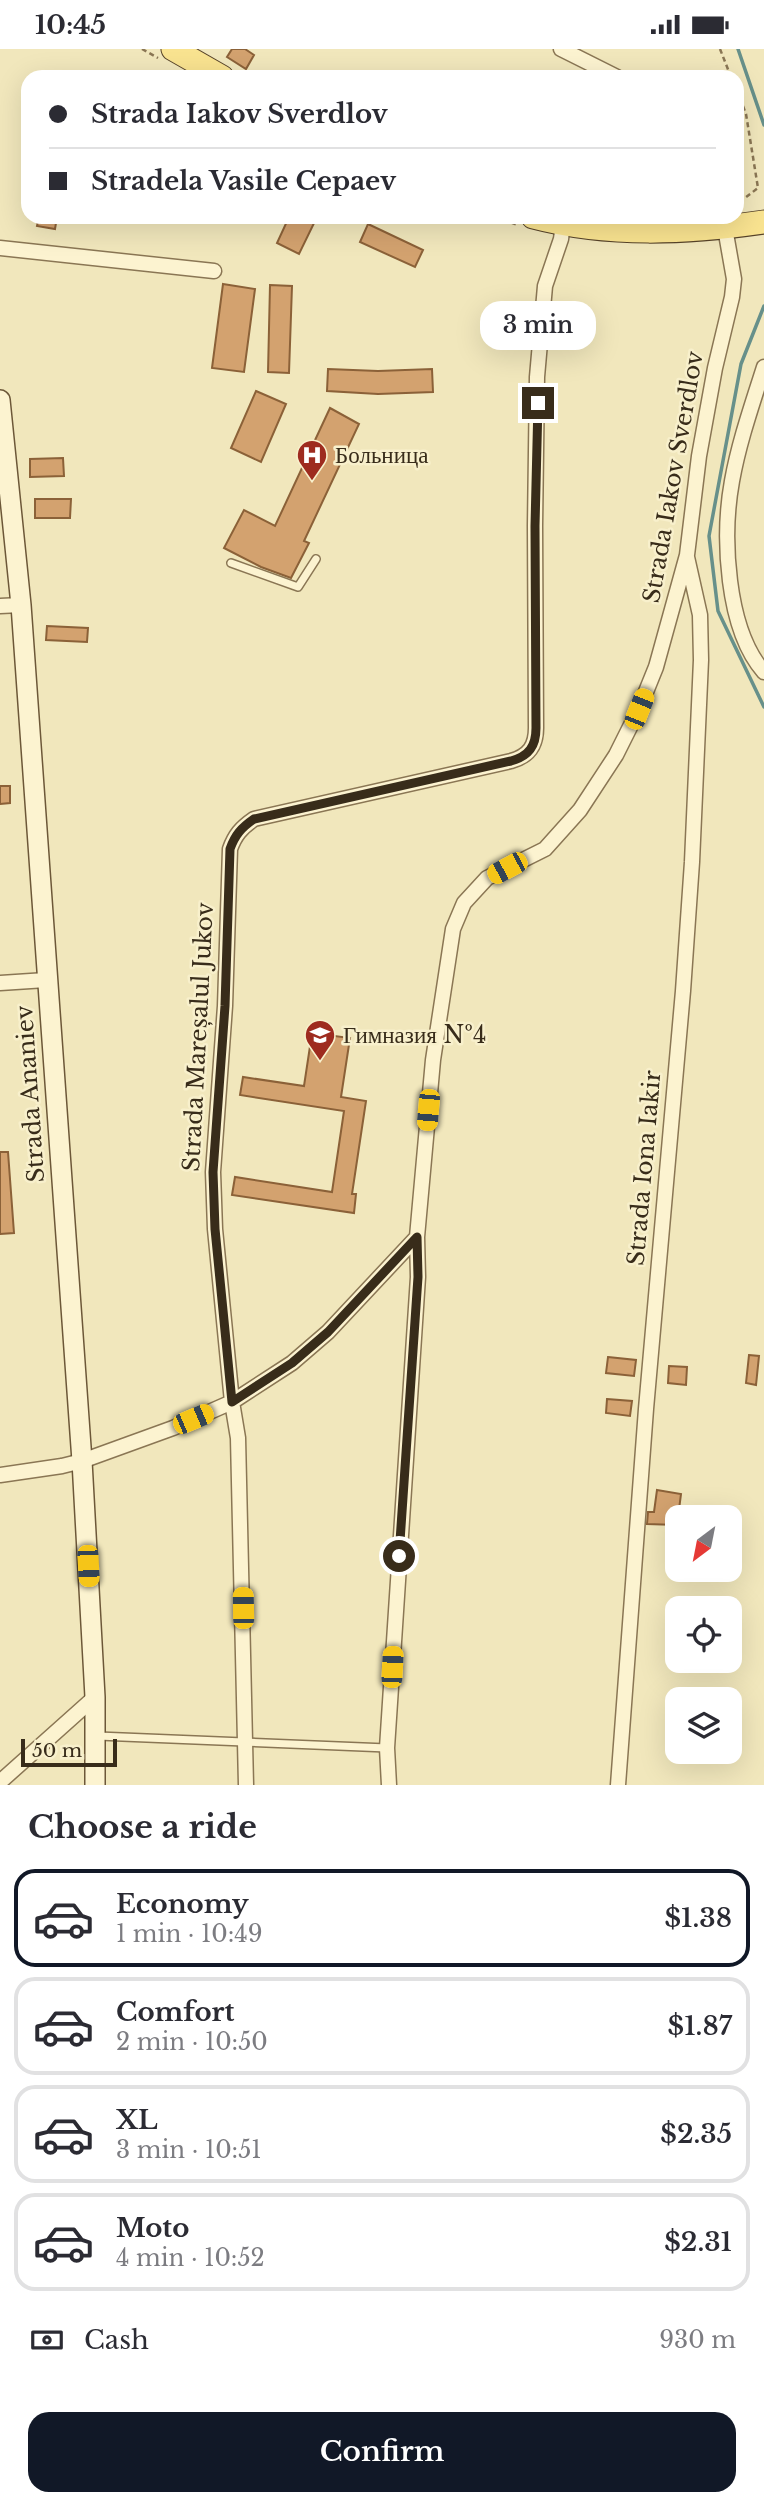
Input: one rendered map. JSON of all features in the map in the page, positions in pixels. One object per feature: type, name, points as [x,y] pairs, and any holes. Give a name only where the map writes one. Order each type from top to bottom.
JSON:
[{"type":"main road","points":[[173,49],[210,70]]},
{"type":"main road","points":[[744,220],[764,222]]},
{"type":"main road","points":[[563,224],[604,230],[644,231],[696,224]]},
{"type":"street","points":[[561,49],[603,70]]},
{"type":"street","name":"Strada Mareșalul Jukov","points":[[246,1785],[239,1451],[215,1229],[213,1172],[225,1006],[230,849],[242,827],[254,819],[511,761],[530,751],[536,740],[537,377],[545,286],[561,239],[563,224]]},
{"type":"street","name":"Strada Iakov Sverdlov","points":[[389,1785],[387,1748],[418,1277],[417,1237],[442,987],[457,920],[464,903],[487,878],[545,849],[580,810],[601,780],[633,721],[656,667],[687,555],[699,456],[733,288],[733,224]]},
{"type":"street","points":[[0,249],[214,271]]},
{"type":"street","points":[[761,669],[738,628],[730,581],[728,524],[734,471],[745,425],[764,367]]},
{"type":"street","name":"Strada Ananiev","points":[[0,400],[21,605],[82,1461],[96,1785]]},
{"type":"street","name":"Strada Iona Iakir","points":[[618,1785],[646,1409],[683,991],[693,834],[700,615],[687,555]]},
{"type":"street","points":[[0,606],[21,605]]},
{"type":"street","points":[[0,983],[46,980]]},
{"type":"street","points":[[0,1475],[82,1461],[173,1428],[232,1402],[292,1363],[328,1332],[417,1237]]},
{"type":"street","points":[[0,1782],[94,1697]]},
{"type":"lane","points":[[231,563],[298,587],[316,559]]},
{"type":"lane","points":[[95,1736],[387,1748]]},
{"type":"path","points":[[720,49],[728,70]]},
{"type":"path","points":[[744,109],[758,188],[744,205]]},
{"type":"building","points":[[232,49],[245,49],[254,55],[246,69],[227,57]]},
{"type":"building","points":[[37,224],[56,224],[55,229]]},
{"type":"building","points":[[286,224],[314,224],[299,254],[277,243]]},
{"type":"building","points":[[368,224],[423,250],[415,267],[360,242]]},
{"type":"building","points":[[223,284],[255,289],[244,372],[212,368]]},
{"type":"building","points":[[270,285],[292,286],[289,373],[268,372]]},
{"type":"building","points":[[328,369],[432,369],[433,392],[378,394],[327,391]]},
{"type":"building","points":[[256,391],[286,404],[261,462],[231,448]]},
{"type":"building","points":[[330,408],[359,424],[304,541],[309,543],[291,578],[261,567],[224,548],[244,510],[275,526]]},
{"type":"building","points":[[63,458],[64,476],[30,477],[30,459]]},
{"type":"building","points":[[35,499],[71,499],[70,518],[35,518]]},
{"type":"building","points":[[47,626],[88,628],[87,642],[46,640]]},
{"type":"building","points":[[0,786],[10,786],[10,803],[0,804]]},
{"type":"building","points":[[312,1033],[350,1038],[341,1097],[366,1101],[352,1194],[356,1194],[354,1213],[232,1195],[235,1177],[332,1192],[344,1111],[240,1095],[243,1077],[304,1086]]},
{"type":"building","points":[[0,1152],[8,1152],[14,1233],[0,1234]]},
{"type":"building","points":[[749,1355],[759,1356],[756,1385],[746,1383]]},
{"type":"building","points":[[608,1357],[636,1360],[634,1376],[606,1373]]},
{"type":"building","points":[[669,1366],[687,1367],[686,1385],[668,1383]]},
{"type":"building","points":[[607,1399],[632,1401],[630,1416],[606,1413]]},
{"type":"building","points":[[657,1490],[681,1494],[680,1505],[665,1505],[665,1525],[647,1524],[648,1512],[654,1512]]},
{"type":"waterway","points":[[738,49],[764,125]]},
{"type":"waterway","points":[[764,306],[741,364],[709,536],[718,611],[764,707]]},
{"type":"place","name":"Больница","points":[[312,482]]},
{"type":"place","name":"Гимназия №4","points":[[320,1062]]},
{"type":"route","points":[[399,1556],[418,1277],[417,1237],[328,1332],[292,1363],[232,1402],[215,1229],[213,1172],[225,1006],[230,849],[242,827],[254,819],[511,761],[530,751],[536,740],[535,526],[538,403]]}]
